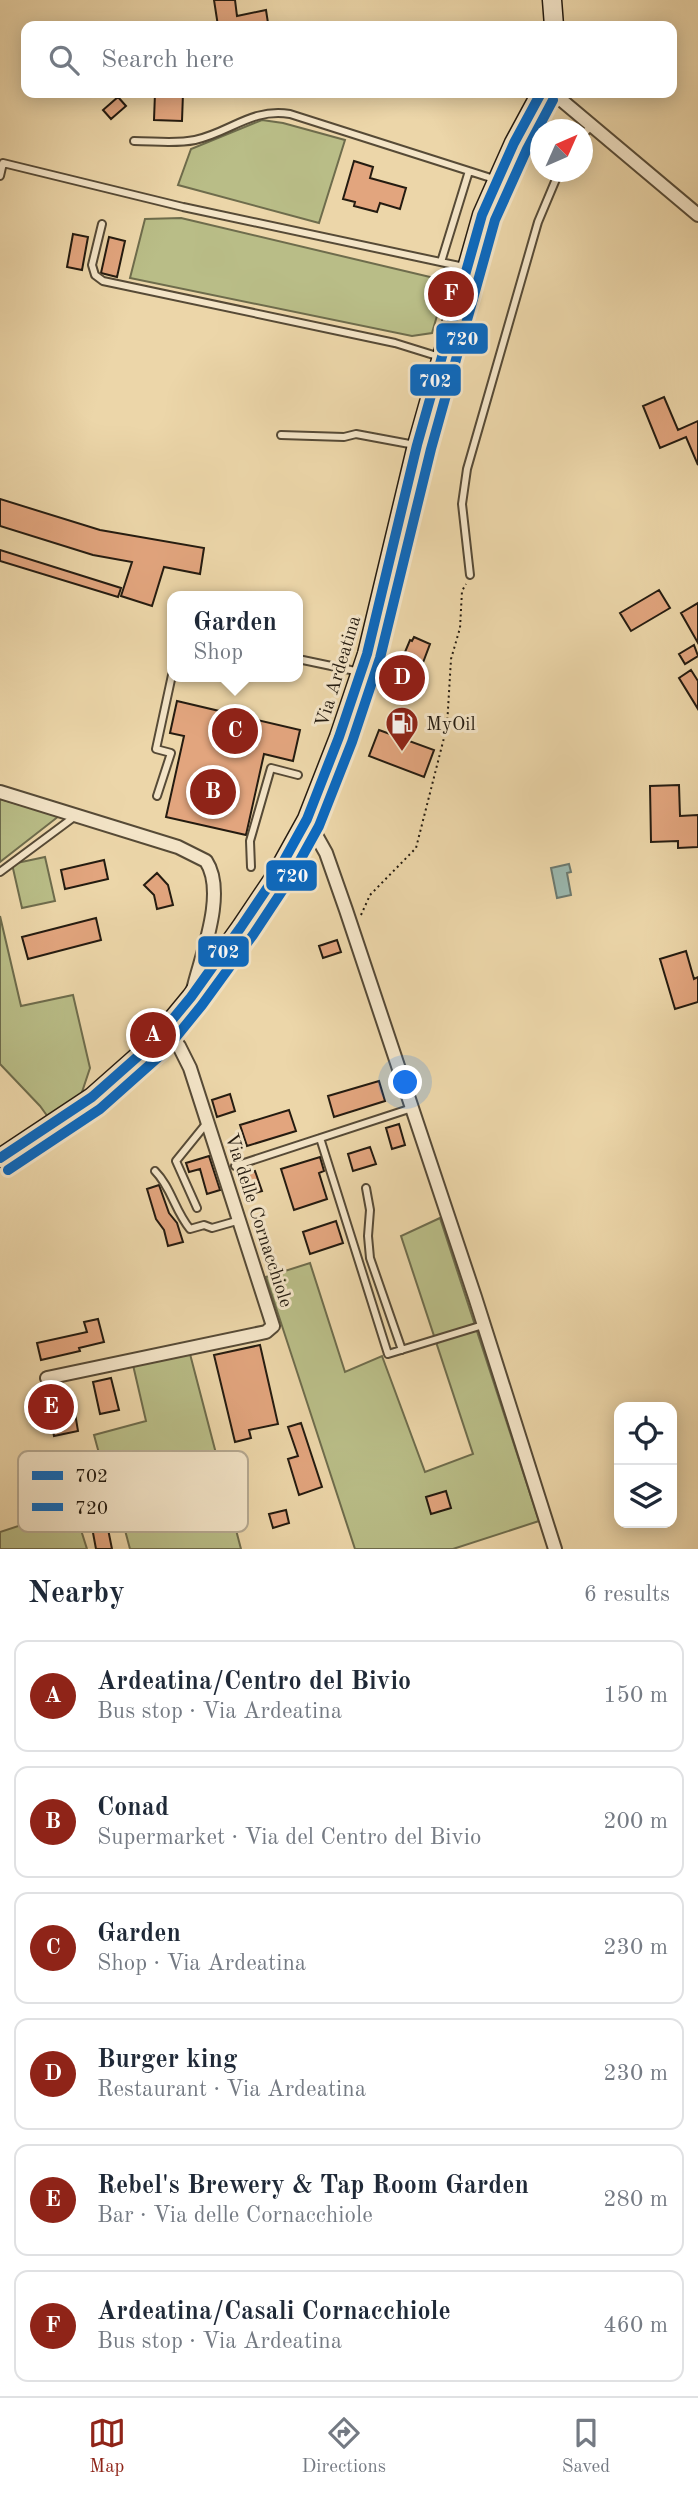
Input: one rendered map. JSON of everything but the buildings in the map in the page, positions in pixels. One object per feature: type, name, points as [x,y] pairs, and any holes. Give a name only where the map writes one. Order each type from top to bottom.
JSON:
[{"type":"main road","points":[[552,0],[554,21]]},
{"type":"main road","name":"Via Ardeatina","points":[[0,1158],[93,1097],[130,1065],[164,1030],[191,997],[275,875],[307,819],[362,672],[417,445],[482,215],[539,98]]},
{"type":"street","points":[[559,98],[585,119]]},
{"type":"street","points":[[593,126],[698,215]]},
{"type":"street","points":[[0,792],[178,846],[200,856],[208,864],[213,890],[211,923],[191,997]]},
{"type":"street","points":[[307,819],[326,853],[353,932],[555,1549]]},
{"type":"street","name":"Via delle Cornacchiole","points":[[47,1378],[271,1329],[273,1321],[185,1056],[164,1030]]},
{"type":"lane","points":[[134,141],[177,142],[197,139],[258,115],[276,112],[290,114],[498,180]]},
{"type":"lane","points":[[0,176],[3,163],[183,207],[466,268]]},
{"type":"lane","points":[[441,262],[469,171]]},
{"type":"lane","points":[[470,575],[462,504],[467,469],[538,222],[555,182]]},
{"type":"lane","points":[[102,224],[92,265],[95,275],[103,281],[395,343],[442,357]]},
{"type":"lane","points":[[281,435],[344,437],[356,434],[417,445]]},
{"type":"lane","points":[[303,660],[362,672]]},
{"type":"lane","points":[[157,796],[171,753],[156,749],[170,682]]},
{"type":"lane","points":[[251,867],[250,841],[271,768],[298,775]]},
{"type":"lane","points":[[0,872],[77,815]]},
{"type":"lane","points":[[235,1166],[412,1108]]},
{"type":"lane","points":[[197,1208],[176,1161],[208,1123]]},
{"type":"lane","points":[[320,1138],[388,1354],[483,1325]]},
{"type":"lane","points":[[155,1171],[166,1182],[171,1199],[182,1219],[191,1228],[204,1225],[212,1228],[240,1220]]},
{"type":"lane","points":[[366,1188],[370,1210],[370,1258],[402,1350]]},
{"type":"path","points":[[353,932],[370,895],[416,848],[447,726],[451,659],[460,628],[463,591],[470,575]]},
{"type":"green space","points":[[262,120],[345,140],[319,223],[178,185],[191,149]]},
{"type":"green space","points":[[181,218],[447,281],[432,333],[412,336],[130,278],[145,219]]},
{"type":"green space","points":[[0,799],[59,816],[0,862]]},
{"type":"green space","points":[[45,857],[55,901],[22,908],[12,864]]},
{"type":"green space","points":[[0,916],[21,1006],[73,995],[90,1068],[81,1095],[48,1117],[0,1064]]},
{"type":"green space","points":[[440,1218],[539,1521],[453,1549],[355,1549],[266,1277],[310,1263],[345,1372],[382,1356],[425,1472],[473,1454],[401,1236]]},
{"type":"green space","points":[[190,1354],[215,1451],[98,1451],[94,1435],[146,1421],[133,1365]]},
{"type":"green space","points":[[18,1526],[18,1532],[82,1532],[87,1549],[0,1549],[0,1532]]},
{"type":"green space","points":[[125,1532],[237,1532],[241,1549],[130,1549]]},
{"type":"water","points":[[569,864],[571,872],[567,873],[571,895],[557,898],[551,868]]},
{"type":"transit line","name":"702","points":[[0,1158],[92,1097],[153,1043],[191,997],[241,927],[276,875],[307,819],[367,654],[417,445],[482,215],[514,143],[538,98]]},
{"type":"transit line","name":"720","points":[[8,1170],[100,1109],[163,1053],[253,935],[288,882],[319,826],[352,742],[380,658],[431,449],[495,220],[553,100]]},
{"type":"place","name":"Ardeatina/Casali Cornacchiole","points":[[451,294]]},
{"type":"place","name":"Burger king","points":[[402,678]]},
{"type":"place","name":"Garden","points":[[235,731]]},
{"type":"place","name":"MyOil","points":[[402,753]]},
{"type":"place","name":"Conad","points":[[213,792]]},
{"type":"place","name":"Ardeatina/Centro del Bivio","points":[[153,1035]]},
{"type":"place","name":"Rebel's Brewery & Tap Room Garden","points":[[51,1407]]}]
